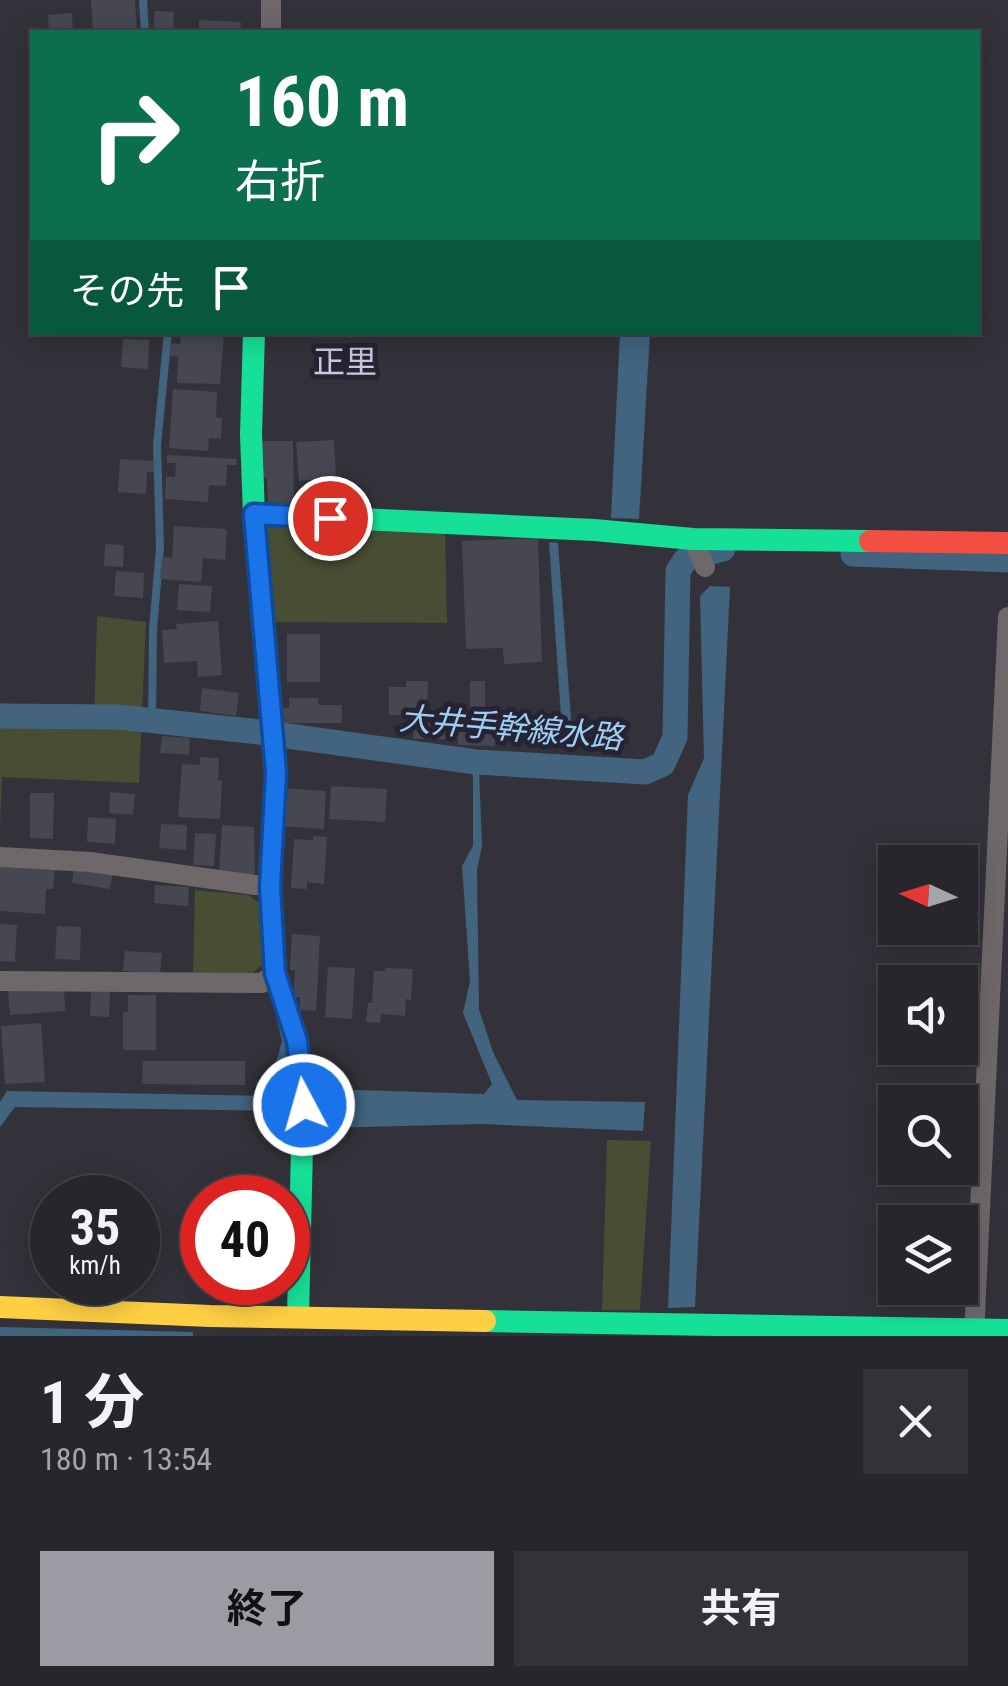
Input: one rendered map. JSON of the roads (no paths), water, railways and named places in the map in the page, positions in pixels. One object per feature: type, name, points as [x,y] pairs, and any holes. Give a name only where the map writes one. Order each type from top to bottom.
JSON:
[{"type":"street","points":[[271,0],[271,30]]},
{"type":"street","points":[[254,335],[254,514],[276,773],[270,887],[275,973],[297,1041],[304,1105],[298,1316]]},
{"type":"street","points":[[254,514],[693,538],[1008,543]]},
{"type":"street","points":[[693,538],[705,568]]},
{"type":"street","points":[[974,1333],[1008,617]]},
{"type":"street","points":[[0,857],[90,862],[270,887]]},
{"type":"street","points":[[0,980],[262,983],[275,973]]},
{"type":"street","points":[[0,1306],[209,1326],[298,1316],[974,1333],[1008,1330]]},
{"type":"water","points":[[620,335],[650,335],[639,519],[611,518]]},
{"type":"water","points":[[549,542],[558,543],[573,746],[563,745]]},
{"type":"water","points":[[710,586],[730,587],[695,1307],[668,1308],[688,795],[704,758],[700,596]]},
{"type":"water","points":[[473,770],[479,770],[482,846],[477,870],[479,1009],[493,1052],[517,1100],[645,1102],[643,1131],[482,1124],[323,1128],[325,1089],[484,1094],[492,1084],[463,1013],[470,981],[462,866],[473,846]]},
{"type":"water","points":[[273,1002],[287,1055],[283,1111],[15,1107],[0,1127],[0,1102],[7,1091],[267,1096],[282,1041]]},
{"type":"water","points":[[0,1327],[193,1332],[193,1336],[0,1336]]},
{"type":"waterway","points":[[143,0],[145,30]]},
{"type":"waterway","points":[[152,721],[153,630],[160,547],[157,445],[168,335]]},
{"type":"waterway","name":"大井手幹線水路","points":[[0,716],[118,717],[476,762],[645,772],[663,764],[675,737],[678,571],[686,559],[723,549]]},
{"type":"waterway","name":"大井手幹線水路","points":[[853,554],[1008,560]]},
{"type":"district","name":"正里","points":[[345,362]]}]
